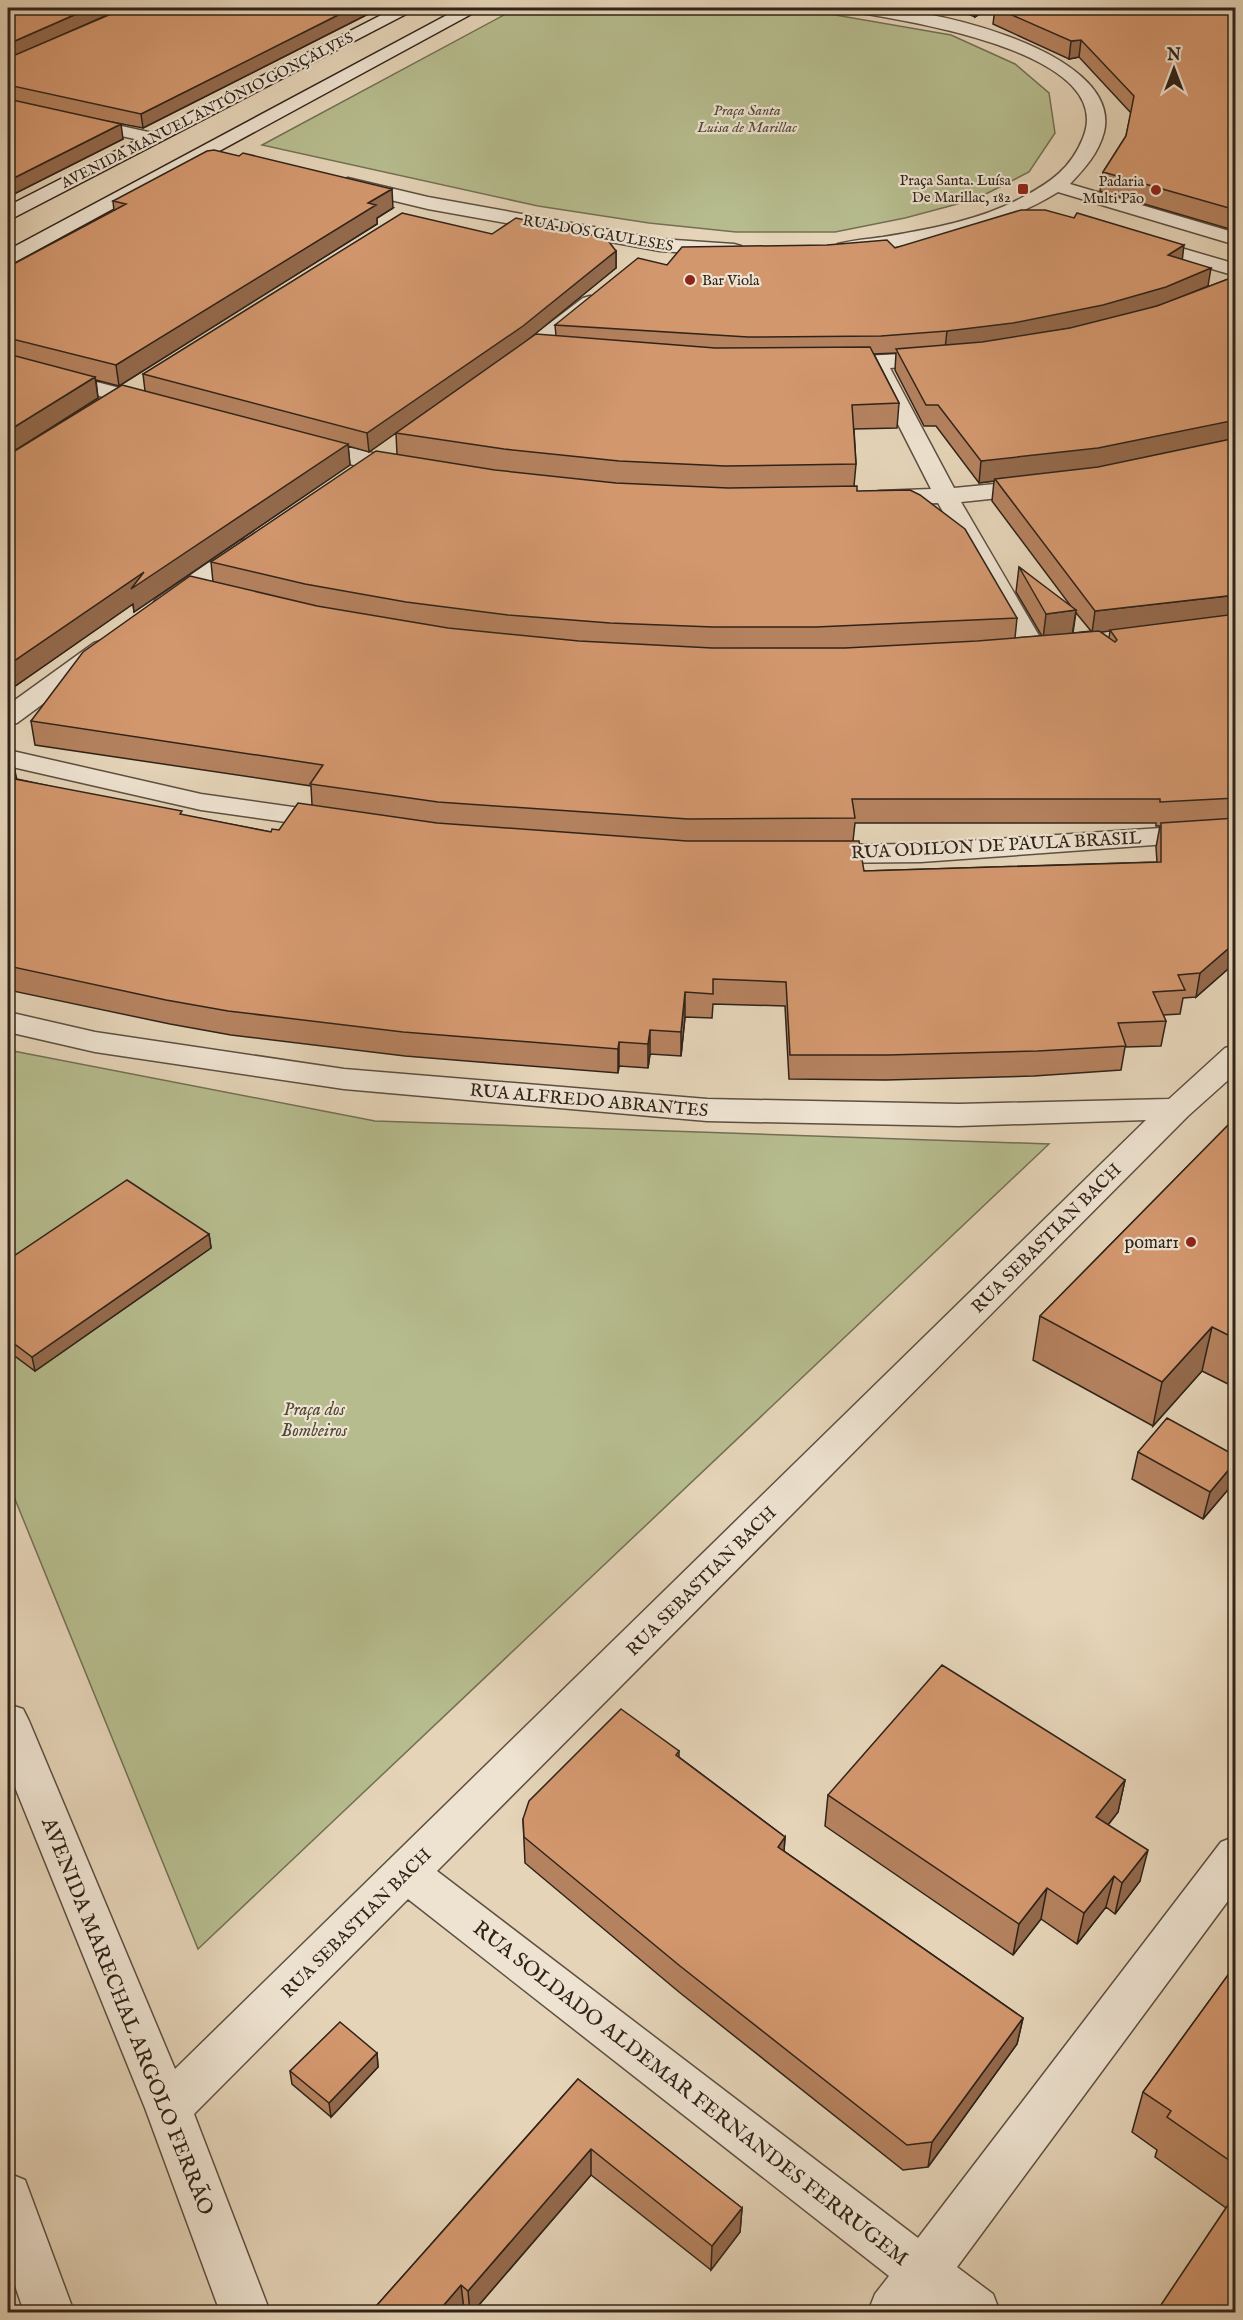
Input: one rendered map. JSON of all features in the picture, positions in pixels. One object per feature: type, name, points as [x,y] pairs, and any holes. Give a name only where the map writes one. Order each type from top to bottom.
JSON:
[{"type":"street","name":"AVENIDA MANUEL ANTÔNIO GONÇALVES","points":[[8,213],[406,8]]},
{"type":"street","name":"AVENIDA MANUEL ANTÔNIO GONÇALVES","points":[[8,258],[471,8]]},
{"type":"street","points":[[821,250],[921,236],[976,222],[1021,206],[1056,186],[1086,157],[1094,137],[1097,119],[1081,84],[1036,54],[980,23],[861,8]]},
{"type":"street","points":[[8,106],[153,138]]},
{"type":"street","points":[[206,151],[230,157]]},
{"type":"street","name":"RUA DOS GAULESES","points":[[334,181],[428,203],[660,245],[757,251]]},
{"type":"street","points":[[1056,186],[1236,239]]},
{"type":"street","points":[[408,215],[428,203]]},
{"type":"street","points":[[1021,206],[1041,212]]},
{"type":"street","points":[[1127,238],[1232,281]]},
{"type":"street","points":[[641,260],[660,245]]},
{"type":"street","points":[[495,376],[543,350],[605,290]]},
{"type":"street","points":[[818,364],[878,363],[964,356]]},
{"type":"street","points":[[878,363],[946,496],[1035,651]]},
{"type":"street","points":[[8,366],[114,402],[180,411]]},
{"type":"street","points":[[114,402],[143,384]]},
{"type":"street","points":[[282,438],[373,462],[424,471]]},
{"type":"street","points":[[354,476],[401,442]]},
{"type":"street","points":[[860,498],[946,496],[1063,483]]},
{"type":"street","points":[[150,614],[266,534]]},
{"type":"street","points":[[188,587],[222,597]]},
{"type":"street","points":[[8,717],[122,635]]},
{"type":"street","points":[[8,758],[201,802],[359,825]]},
{"type":"street","name":"RUA ODILON DE PAULA BRASIL","points":[[792,854],[921,853],[1236,831]]},
{"type":"street","name":"RUA ALFREDO ABRANTES","points":[[8,1022],[95,1042],[344,1079],[707,1110],[959,1115],[1177,1109]]},
{"type":"street","name":"RUA SEBASTIAN BACH","points":[[168,2108],[1177,1109],[1236,1055]]},
{"type":"street","name":"AVENIDA MARECHAL ARGOLO FERRÃO","points":[[8,1721],[168,2108],[244,2313]]},
{"type":"street","points":[[892,2313],[1236,1855]]},
{"type":"street","name":"RUA SOLDADO ALDEMAR FERNANDES FERRUGEM","points":[[406,1873],[975,2313]]},
{"type":"street","points":[[8,2197],[48,2312]]},
{"type":"green space","name":"Praça Santa Luisa de Marillac","points":[[517,8],[795,8],[951,35],[1015,64],[1049,93],[1055,133],[1029,172],[976,199],[905,218],[835,232],[736,232],[649,223],[538,206],[262,145]]},
{"type":"green space","name":"Praça dos Bombeiros","points":[[8,1050],[375,1121],[1049,1144],[198,1949],[8,1482]]},
{"type":"building","points":[[8,8],[90,8],[8,44]]},
{"type":"building","points":[[125,8],[352,8],[141,114],[8,85],[8,58]]},
{"type":"building","points":[[996,8],[1222,8],[1236,13],[1236,210],[1103,172],[1126,136],[1134,96],[1081,40],[1071,41]]},
{"type":"building","points":[[8,99],[121,124],[8,181]]},
{"type":"building","points":[[214,150],[239,156],[243,153],[392,189],[368,203],[376,205],[116,365],[8,338],[8,267],[126,204],[113,201],[207,151]]},
{"type":"building","points":[[1021,210],[1045,210],[1074,218],[1077,213],[1184,245],[1168,255],[1211,268],[1166,287],[1103,305],[1013,323],[947,331],[881,336],[748,337],[555,325],[638,258],[667,265],[682,247],[827,245],[887,240],[895,248]]},
{"type":"building","points":[[402,213],[492,234],[516,218],[606,238],[616,251],[523,326],[367,433],[143,374]]},
{"type":"building","points":[[1236,276],[1236,420],[1098,448],[981,461],[938,405],[926,405],[896,349],[982,342],[1070,328],[1157,306]]},
{"type":"building","points":[[536,334],[715,348],[870,347],[899,403],[852,405],[856,464],[725,466],[619,461],[504,449],[396,433]]},
{"type":"building","points":[[8,354],[95,377],[8,431]]},
{"type":"building","points":[[122,385],[348,444],[131,589],[144,572],[8,665],[8,454]]},
{"type":"building","points":[[1236,438],[1236,595],[1095,611],[995,479],[1098,467]]},
{"type":"building","points":[[376,451],[495,470],[616,483],[728,488],[857,486],[857,491],[910,490],[965,529],[1017,618],[816,627],[713,627],[610,623],[508,615],[406,602],[305,584],[211,562]]},
{"type":"building","points":[[1019,567],[1076,610],[1046,614]]},
{"type":"building","points":[[190,576],[317,606],[448,628],[579,641],[712,648],[845,648],[977,641],[1099,631],[1115,642],[1117,640],[1110,630],[1236,614],[1236,798],[1160,802],[1160,799],[852,799],[855,818],[688,819],[438,802],[310,784],[323,765],[31,721],[83,652]]},
{"type":"building","points":[[8,759],[13,759],[9,778],[182,811],[180,814],[271,832],[272,829],[279,830],[298,803],[437,823],[687,841],[859,841],[864,871],[1161,862],[1161,823],[1236,818],[1236,942],[1200,973],[1178,975],[1185,990],[1153,992],[1166,1021],[1118,1023],[1126,1046],[1038,1051],[790,1055],[786,982],[713,979],[713,994],[685,992],[681,1032],[650,1030],[648,1044],[619,1042],[618,1049],[403,1032],[228,1011],[8,966]]},
{"type":"building","name":"pomar1","points":[[1236,1117],[1236,1339],[1212,1327],[1162,1382],[1040,1316]]},
{"type":"building","points":[[127,1180],[209,1234],[32,1357],[8,1339],[8,1260]]},
{"type":"building","points":[[1167,1418],[1236,1456],[1236,1461],[1210,1492],[1138,1452]]},
{"type":"building","points":[[942,1665],[1125,1780],[1096,1817],[1148,1850],[1122,1883],[1114,1876],[1084,1913],[1047,1888],[1019,1924],[828,1795]]},
{"type":"building","points":[[621,1709],[679,1751],[676,1755],[785,1837],[778,1847],[1023,2018],[932,2142],[907,2145],[680,1966],[524,1837],[523,1819],[529,1801]]},
{"type":"building","points":[[1236,1964],[1236,2165],[1167,2117],[1171,2111],[1143,2092]]},
{"type":"building","points":[[340,2022],[377,2053],[329,2103],[290,2071]]},
{"type":"building","points":[[578,2079],[742,2208],[712,2246],[591,2149],[468,2291],[461,2285],[437,2313],[370,2313]]},
{"type":"building","points":[[1236,2193],[1236,2313],[1165,2313],[1159,2308]]},
{"type":"place","name":"Praça Santa. Luísa De Marillac, 182","points":[[1023,189]]},
{"type":"place","name":"Padaria Multi Pão","points":[[1156,190]]},
{"type":"place","name":"Bar Viola","points":[[690,280]]},
{"type":"place","name":"pomar1","points":[[1191,1242]]}]
